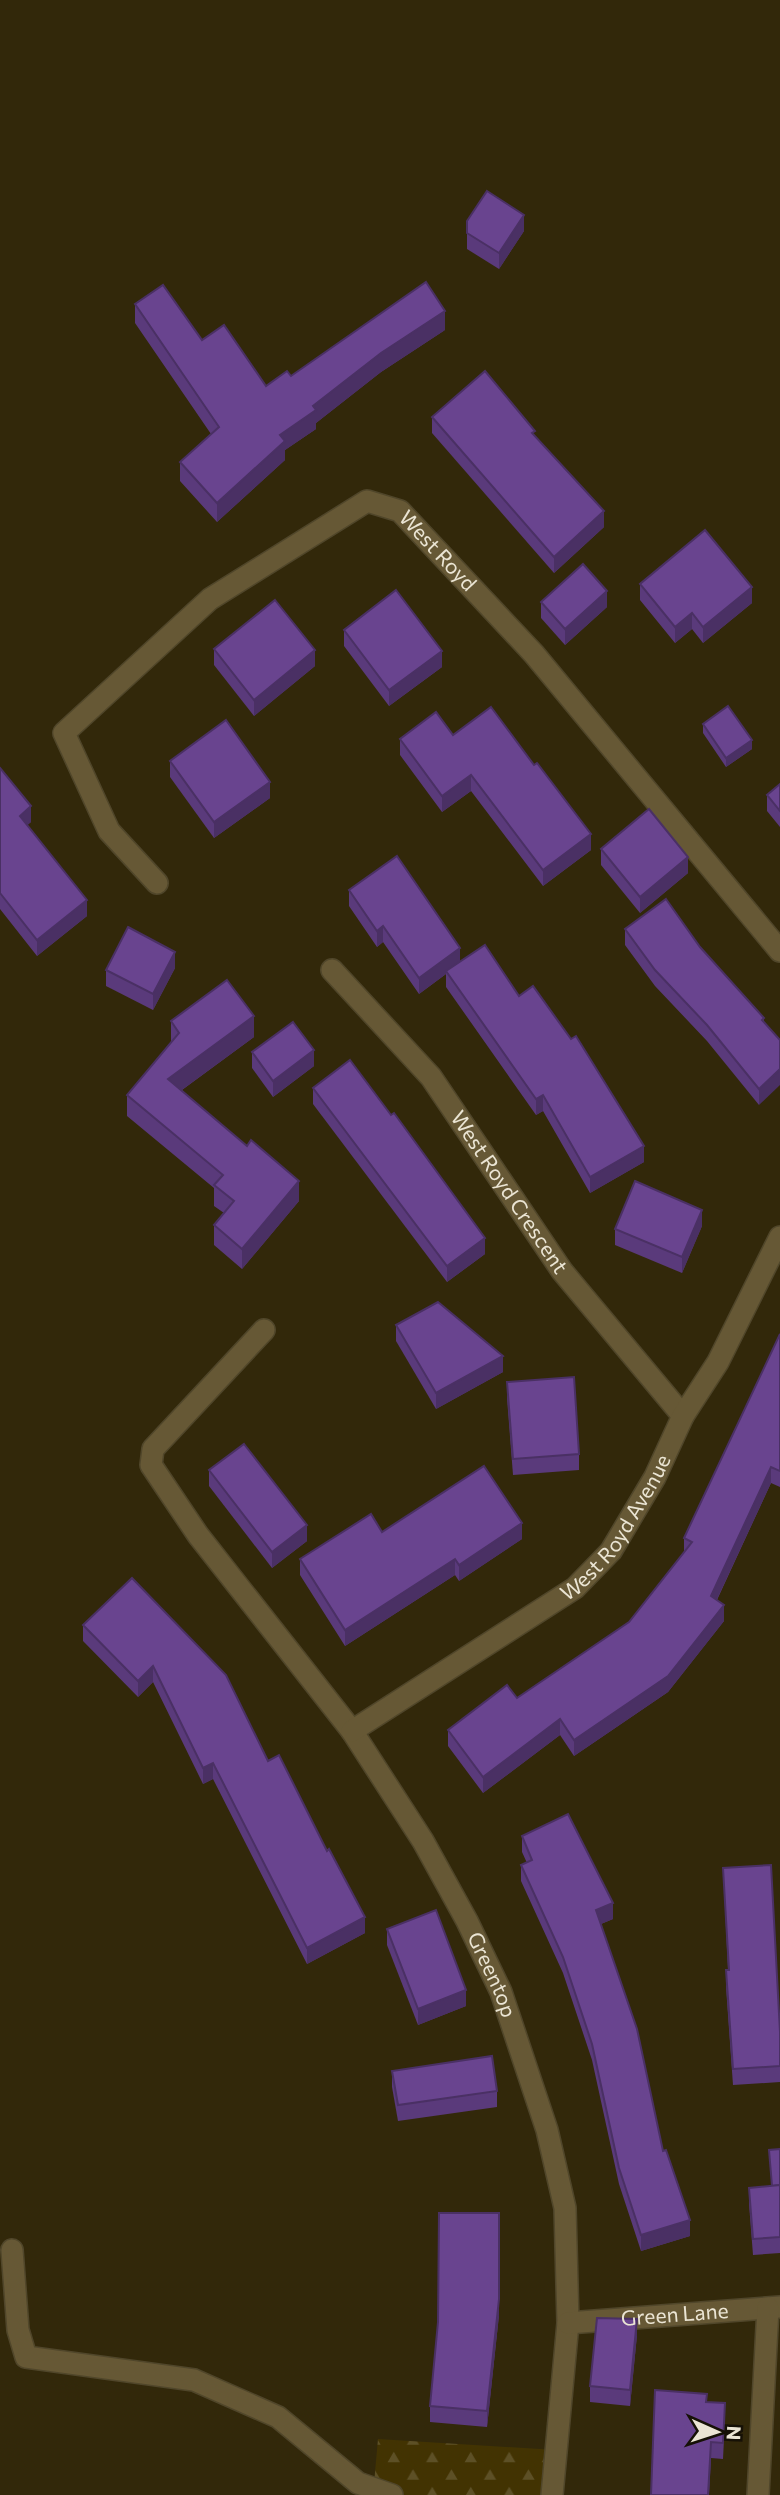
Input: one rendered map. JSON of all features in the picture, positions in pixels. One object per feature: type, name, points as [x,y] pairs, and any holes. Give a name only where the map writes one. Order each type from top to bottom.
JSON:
[{"type":"street","name":"West Royd","points":[[157,883],[109,831],[64,733],[210,599],[366,501],[400,511],[534,654],[779,949]]},
{"type":"street","name":"West Royd Crescent","points":[[332,970],[431,1077],[562,1270],[683,1416]]},
{"type":"street","name":"West Royd Avenue","points":[[352,1731],[575,1588],[611,1551],[655,1477],[683,1416],[718,1362],[780,1237]]},
{"type":"street","name":"Greentop","points":[[264,1329],[153,1449],[150,1456],[154,1474],[198,1535],[352,1731],[423,1841],[467,1921],[501,1992],[547,2130],[565,2208],[568,2323],[552,2495]]},
{"type":"street","points":[[12,2250],[18,2330],[26,2357],[194,2380],[278,2417],[358,2483],[392,2495]]},
{"type":"street","name":"Green Lane","points":[[568,2323],[774,2307]]},
{"type":"street","points":[[758,2495],[774,2307]]},
{"type":"green space","points":[[378,2439],[556,2450],[552,2495],[373,2495]]},
{"type":"building","points":[[487,191],[524,215],[499,253],[467,233],[467,221]]},
{"type":"building","points":[[426,282],[445,311],[381,353],[313,406],[316,410],[280,435],[285,441],[217,503],[180,462],[219,427],[135,304],[163,285],[202,340],[224,325],[266,386],[287,371],[291,376]]},
{"type":"building","points":[[485,371],[535,431],[532,433],[604,511],[554,557],[432,417]]},
{"type":"building","points":[[705,530],[752,587],[703,627],[692,613],[675,627],[640,584]]},
{"type":"building","points":[[583,564],[607,591],[565,629],[541,602]]},
{"type":"building","points":[[396,590],[442,651],[389,690],[344,630]]},
{"type":"building","points":[[275,600],[315,650],[254,700],[214,649]]},
{"type":"building","points":[[728,706],[752,740],[726,758],[703,724]]},
{"type":"building","points":[[491,707],[591,834],[543,870],[471,775],[442,796],[400,739],[436,712],[453,735]]},
{"type":"building","points":[[226,720],[270,782],[214,822],[170,761]]},
{"type":"building","points":[[0,768],[31,806],[20,816],[87,900],[37,940],[0,893]]},
{"type":"building","points":[[780,784],[780,811],[767,795]]},
{"type":"building","points":[[649,809],[688,857],[640,897],[601,849]]},
{"type":"building","points":[[397,856],[460,948],[419,978],[383,926],[377,931],[349,890]]},
{"type":"building","points":[[666,899],[700,947],[764,1018],[762,1020],[780,1040],[780,1069],[759,1089],[707,1025],[655,970],[625,929]]},
{"type":"building","points":[[128,927],[175,952],[153,994],[106,970]]},
{"type":"building","points":[[485,945],[519,996],[533,986],[571,1039],[576,1036],[644,1146],[590,1177],[543,1095],[536,1099],[446,971]]},
{"type":"building","points":[[227,980],[254,1016],[168,1079],[247,1146],[251,1140],[299,1181],[242,1249],[214,1225],[234,1201],[214,1185],[223,1175],[127,1095],[179,1033],[171,1021]]},
{"type":"building","points":[[293,1022],[314,1050],[273,1081],[252,1052]]},
{"type":"building","points":[[350,1060],[391,1115],[394,1113],[485,1238],[447,1266],[313,1088]]},
{"type":"building","points":[[635,1181],[702,1210],[682,1257],[615,1229]]},
{"type":"building","points":[[438,1302],[503,1356],[436,1393],[396,1325]]},
{"type":"building","points":[[780,1334],[780,1471],[771,1467],[711,1596],[724,1605],[668,1676],[574,1740],[560,1719],[483,1777],[448,1730],[507,1685],[517,1698],[629,1622],[692,1542],[684,1538]]},
{"type":"building","points":[[574,1377],[579,1454],[513,1459],[507,1382]]},
{"type":"building","points":[[244,1444],[307,1525],[272,1552],[209,1470]]},
{"type":"building","points":[[484,1466],[522,1523],[459,1565],[455,1559],[345,1630],[300,1559],[371,1514],[382,1532]]},
{"type":"building","points":[[132,1578],[226,1675],[268,1761],[279,1755],[327,1851],[329,1849],[365,1917],[307,1948],[213,1763],[203,1768],[153,1666],[138,1681],[83,1625]]},
{"type":"building","points":[[568,1814],[613,1903],[596,1910],[637,2029],[663,2151],[666,2150],[690,2220],[641,2235],[619,2168],[592,2044],[563,1957],[521,1865],[532,1860],[522,1836]]},
{"type":"building","points":[[771,1865],[780,2066],[733,2069],[723,1868]]},
{"type":"building","points":[[436,1910],[466,1990],[418,2009],[387,1929]]},
{"type":"building","points":[[492,2056],[497,2091],[398,2105],[392,2071]]},
{"type":"building","points":[[780,2149],[780,2185],[772,2186],[769,2150]]},
{"type":"building","points":[[780,2185],[780,2237],[753,2239],[749,2188]]},
{"type":"building","points":[[439,2213],[499,2213],[499,2299],[487,2411],[430,2406],[438,2322]]},
{"type":"building","points":[[597,2318],[637,2319],[630,2390],[590,2386]]},
{"type":"building","points":[[655,2390],[707,2394],[706,2402],[725,2403],[723,2443],[711,2442],[708,2495],[651,2495]]}]
